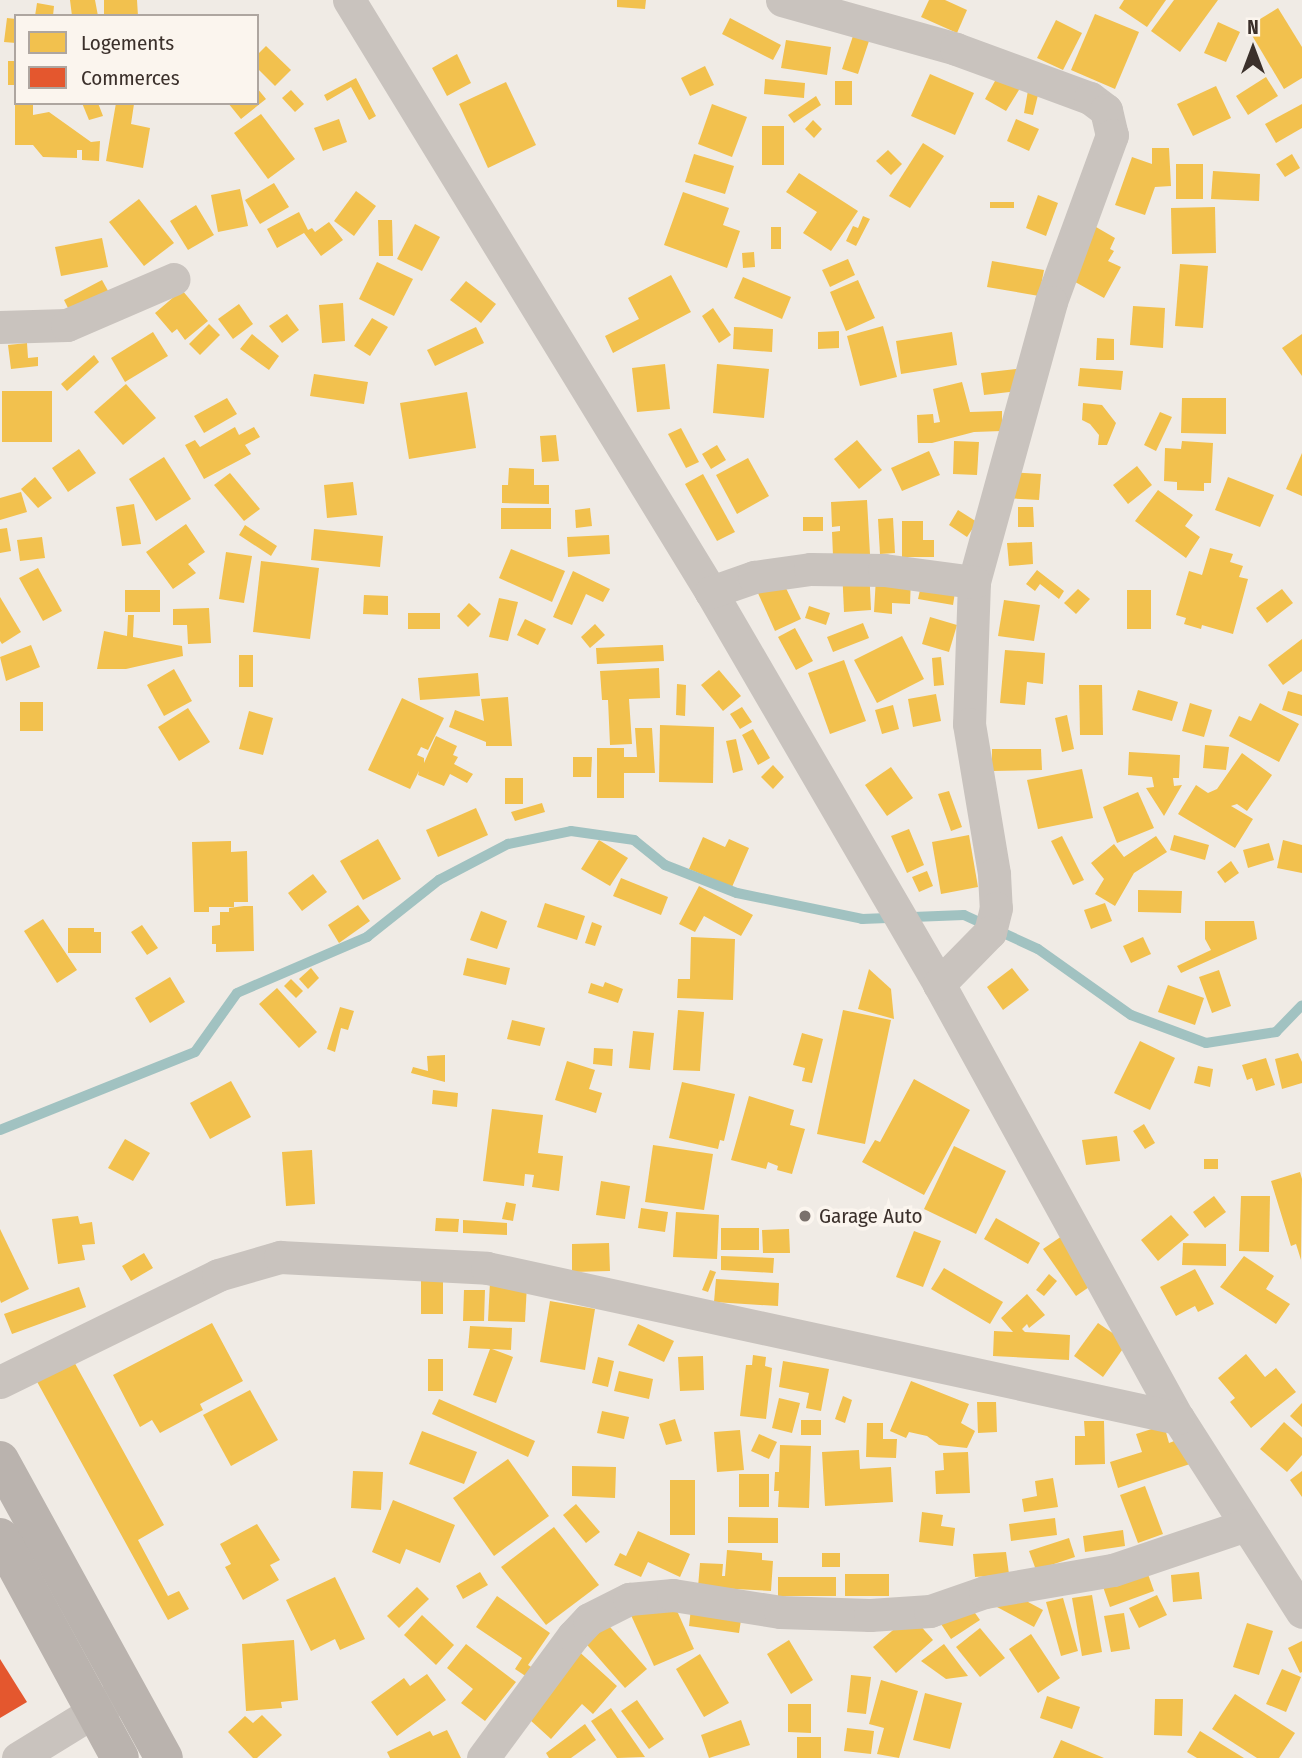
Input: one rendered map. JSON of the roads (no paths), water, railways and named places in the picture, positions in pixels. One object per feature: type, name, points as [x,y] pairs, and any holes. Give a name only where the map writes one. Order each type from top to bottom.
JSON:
[{"type":"main road","points":[[0,1460],[164,1758]]},
{"type":"main road","points":[[0,1537],[120,1758]]},
{"type":"street","points":[[349,0],[711,592],[939,984],[1178,1418],[1302,1612]]},
{"type":"street","points":[[782,0],[956,49],[1090,98],[1106,110],[1112,135],[1051,302],[974,582],[969,724],[994,874],[996,908],[990,932],[939,984]]},
{"type":"street","points":[[0,327],[67,325],[174,279]]},
{"type":"street","points":[[711,592],[754,577],[810,569],[884,570],[974,582]]},
{"type":"street","points":[[0,1382],[218,1275],[281,1257],[487,1268],[1178,1418]]},
{"type":"street","points":[[483,1758],[573,1636],[589,1619],[629,1599],[673,1595],[772,1611],[818,1613],[870,1615],[930,1611],[985,1592],[1113,1570],[1246,1525]]},
{"type":"street","points":[[18,1758],[94,1713],[126,1690]]},
{"type":"waterway","points":[[0,1130],[195,1052],[237,993],[367,937],[439,880],[508,844],[571,831],[634,840],[665,865],[737,893],[862,919],[964,915],[1038,949],[1131,1015],[1206,1043],[1276,1032],[1302,1005]]},
{"type":"place","name":"Garage Auto","points":[[805,1216]]}]
